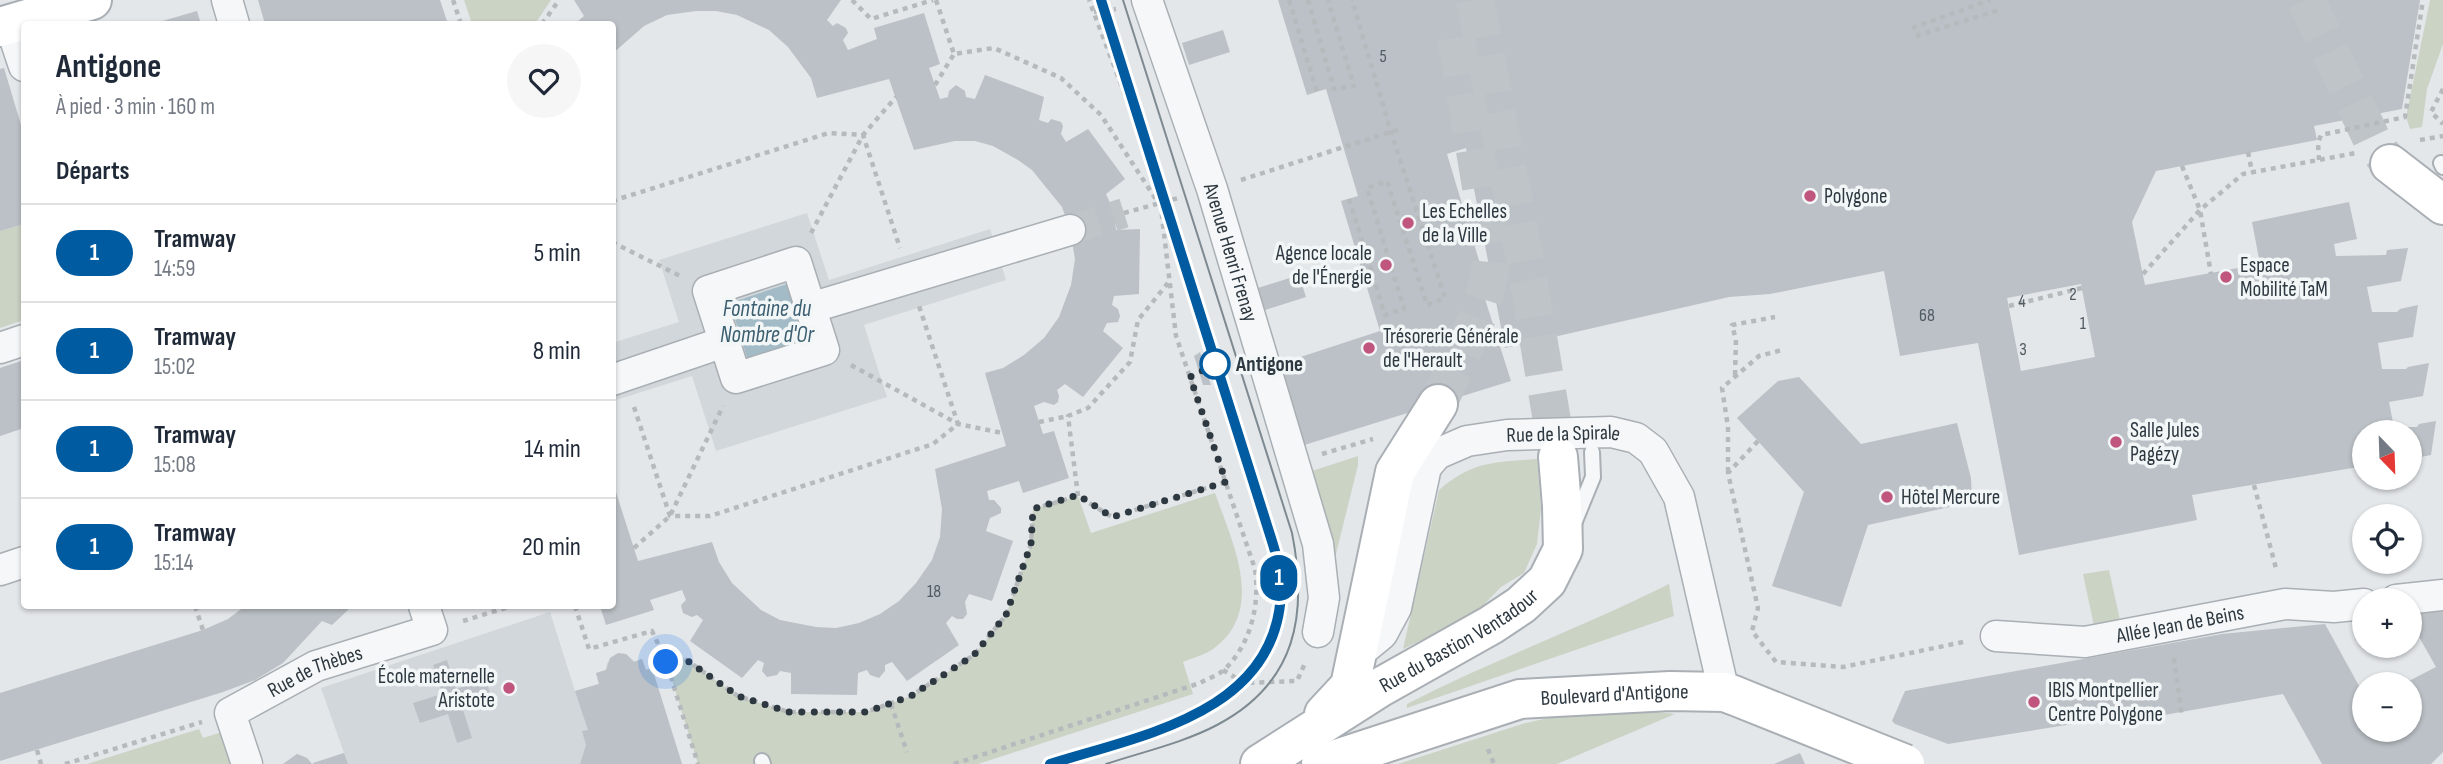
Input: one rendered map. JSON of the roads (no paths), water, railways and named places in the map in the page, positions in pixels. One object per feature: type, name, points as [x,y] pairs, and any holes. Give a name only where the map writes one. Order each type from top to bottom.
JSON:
[{"type":"street","points":[[22,21],[92,0]]},
{"type":"street","points":[[227,0],[233,21]]},
{"type":"street","name":"Avenue Henri Frenay","points":[[1147,0],[1212,189],[1318,544],[1324,598],[1318,632]]},
{"type":"street","points":[[5,26],[21,60]]},
{"type":"street","points":[[2392,152],[2443,205]]},
{"type":"street","points":[[810,308],[1070,230]]},
{"type":"street","points":[[796,262],[824,350],[736,378],[724,342],[708,291],[796,262]]},
{"type":"street","points":[[0,348],[21,341]]},
{"type":"street","points":[[618,378],[724,342]]},
{"type":"street","points":[[1313,749],[1350,686],[1395,472],[1438,404]]},
{"type":"street","name":"Rue de la Spirale","points":[[1359,653],[1382,634],[1396,608],[1426,467],[1437,454],[1467,441],[1507,435],[1611,432],[1636,438],[1653,450],[1679,497],[1729,694]]},
{"type":"street","name":"Rue du Bastion Ventadour","points":[[1260,764],[1313,749],[1521,605],[1547,581],[1563,549],[1562,506],[1575,455]]},
{"type":"street","points":[[0,570],[21,563]]},
{"type":"street","points":[[2422,597],[2443,595]]},
{"type":"street","name":"Allée Jean de Beins","points":[[1996,636],[2085,642],[2286,604],[2334,607],[2352,605]]},
{"type":"street","name":"Rue de Thèbes","points":[[247,764],[230,713],[316,666],[428,618]]},
{"type":"street","name":"Boulevard d'Antigone","points":[[1313,749],[1520,699],[1670,691],[1729,694],[1905,764]]},
{"type":"water","name":"Fontaine du Nombre d'Or","points":[[787,284],[805,342],[748,361],[730,303]]},
{"type":"tunnel","points":[[1475,0],[1527,271],[1558,457]]},
{"type":"tunnel","points":[[2306,0],[2374,144],[2390,164]]},
{"type":"tunnel","points":[[1438,404],[1486,292],[1492,253],[1455,30]]},
{"type":"tunnel","points":[[1070,230],[1124,213]]},
{"type":"tram line","points":[[1050,764],[1162,729],[1198,712],[1230,692],[1256,666],[1274,633],[1281,592],[1280,573],[1273,546],[1101,0]]},
{"type":"tram line","name":"1","points":[[1050,764],[1162,729],[1206,711],[1244,683],[1265,652],[1277,621],[1281,591],[1277,560],[1265,519],[1101,0]]},
{"type":"tram line","points":[[1106,764],[1190,737],[1217,725],[1244,708],[1265,689],[1280,667],[1290,644],[1298,591],[1292,533],[1123,0]]},
{"type":"place","name":"Polygone","points":[[1810,196]]},
{"type":"place","name":"Les Echelles de la Ville","points":[[1408,223]]},
{"type":"place","name":"Agence locale de l'Énergie","points":[[1386,265]]},
{"type":"place","name":"Espace Mobilité TaM","points":[[2226,277]]},
{"type":"place","name":"Trésorerie Générale de l'Herault","points":[[1369,348]]},
{"type":"place","name":"Antigone","points":[[1215,364]]},
{"type":"place","name":"Salle Jules Pagézy","points":[[2116,442]]},
{"type":"place","name":"Hôtel Mercure","points":[[1887,497]]},
{"type":"place","name":"École maternelle Aristote","points":[[509,688]]},
{"type":"place","name":"IBIS Montpellier Centre Polygone","points":[[2034,702]]}]
